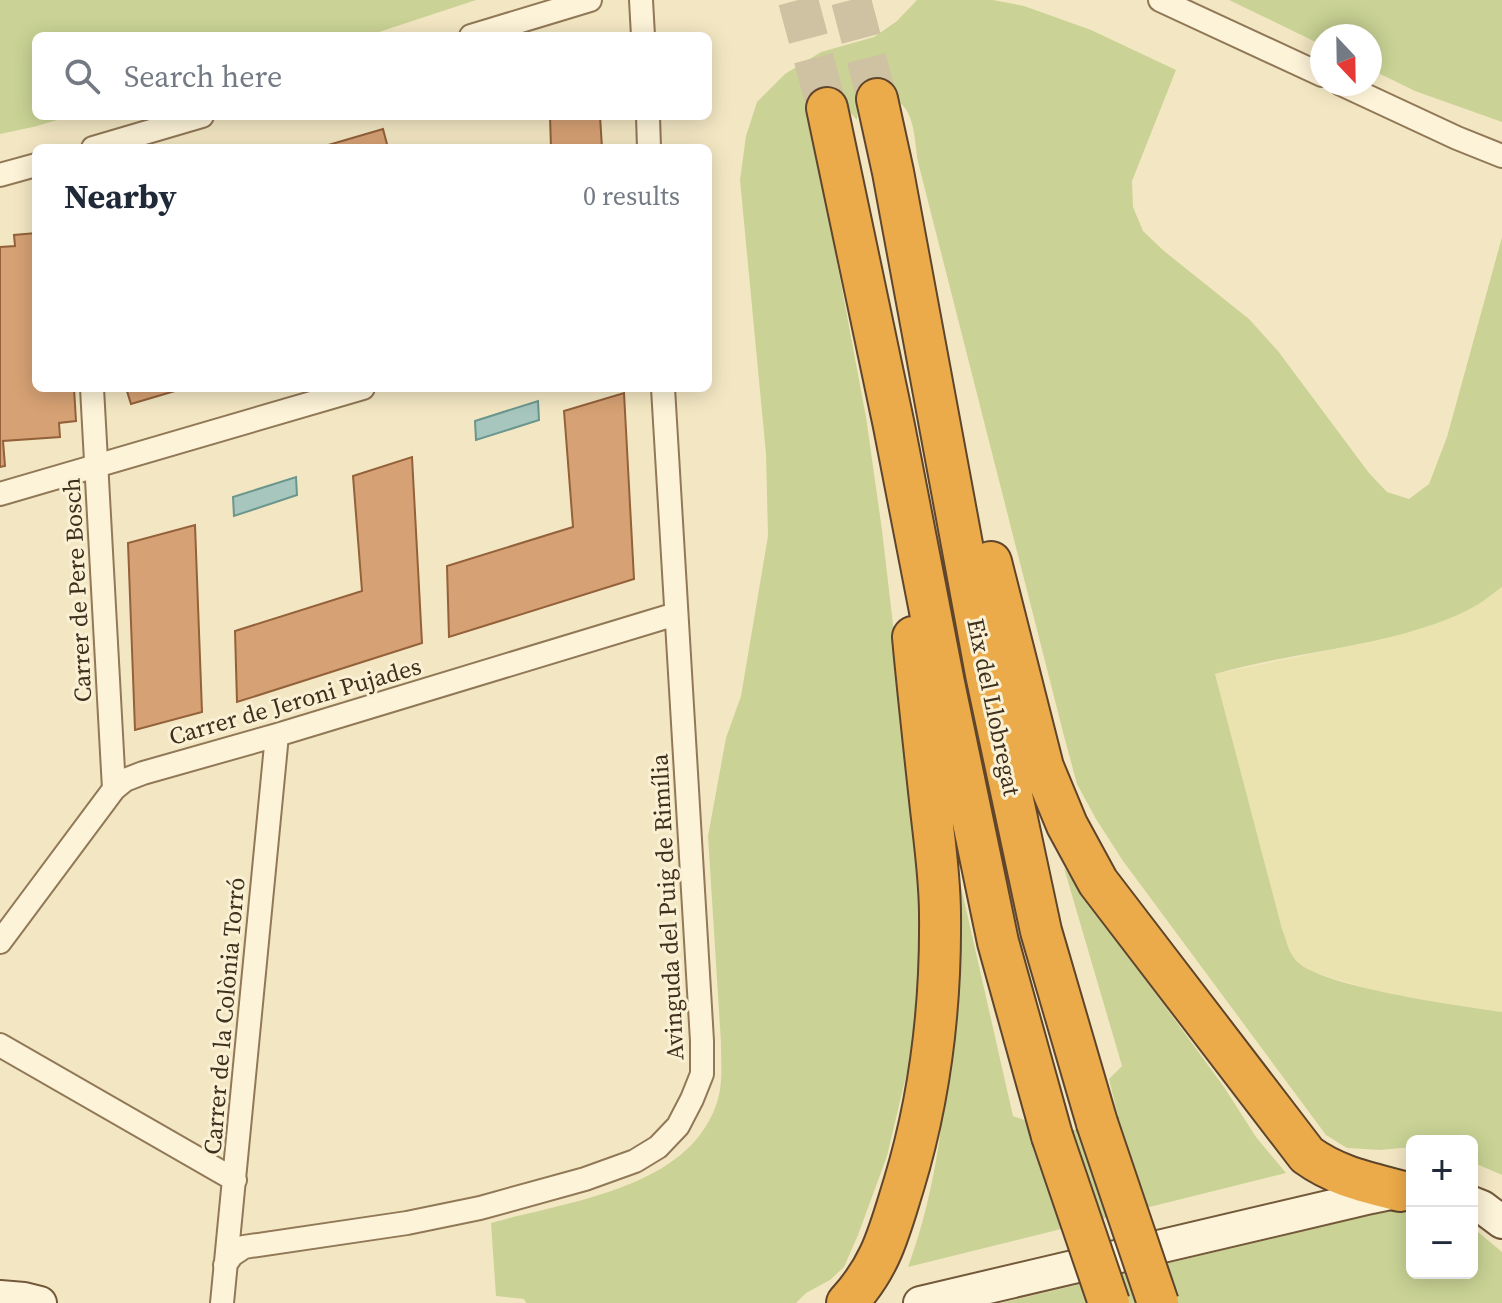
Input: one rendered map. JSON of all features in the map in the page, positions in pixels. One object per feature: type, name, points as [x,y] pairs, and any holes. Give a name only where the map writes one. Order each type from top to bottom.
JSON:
[{"type":"highway","name":"Eix del Llobregat","points":[[877,99],[986,674],[1034,901],[1097,1123],[1158,1303]]},
{"type":"highway","name":"Eix del Llobregat","points":[[827,108],[998,942],[1052,1136],[1109,1303]]},
{"type":"highway","points":[[920,316],[971,478],[1043,767],[1067,825],[1098,882],[1307,1155],[1324,1167],[1355,1179],[1406,1191]]},
{"type":"highway","points":[[847,1303],[873,1270],[884,1247],[912,1156],[926,1088],[938,975],[940,913],[937,866],[894,426]]},
{"type":"main road","points":[[920,1303],[1406,1191]]},
{"type":"main road","points":[[0,1297],[40,1303]]},
{"type":"street","points":[[484,32],[590,0]]},
{"type":"street","points":[[641,0],[643,32]]},
{"type":"street","points":[[1160,0],[1310,69]]},
{"type":"street","points":[[1367,96],[1502,156]]},
{"type":"street","points":[[107,144],[188,120]]},
{"type":"street","points":[[648,120],[649,144]]},
{"type":"street","points":[[0,175],[32,166]]},
{"type":"street","name":"Carrer de Pere Bosch","points":[[92,392],[114,789]]},
{"type":"street","points":[[0,494],[349,392]]},
{"type":"street","name":"Avinguda del Puig de Rimília","points":[[225,1265],[232,1255],[244,1247],[407,1223],[480,1208],[585,1179],[635,1161],[658,1147],[678,1126],[692,1099],[702,1074],[702,1041],[663,392]]},
{"type":"street","name":"Carrer de Jeroni Pujades","points":[[0,942],[114,789],[125,780],[676,614]]},
{"type":"street","name":"Carrer de la Colònia Torró","points":[[222,1303],[277,735]]},
{"type":"street","points":[[0,1045],[235,1180]]},
{"type":"shaded area","points":[[1502,587],[1502,1012],[1382,993],[1313,972],[1294,960],[1282,929],[1215,674],[1384,639],[1469,610]]},
{"type":"green space","points":[[0,0],[476,0],[379,32],[32,32],[32,120],[57,120],[0,134]]},
{"type":"green space","points":[[917,0],[993,0],[1024,6],[1091,30],[1176,70],[1132,181],[1133,207],[1143,231],[1249,319],[1278,351],[1369,473],[1387,492],[1409,499],[1429,484],[1447,437],[1502,237],[1502,587],[1466,611],[1406,633],[1215,674],[1282,929],[1294,958],[1329,978],[1358,986],[1502,1012],[1502,1175],[1478,1165],[1478,1135],[1406,1135],[1406,1148],[1380,1150],[1347,1148],[1326,1135],[1123,861],[1096,819],[1077,784],[1064,736],[918,162],[912,123],[904,106],[896,100],[868,97],[858,107],[857,120],[847,109],[816,150],[866,417],[882,530],[922,894],[917,1030],[887,1156],[844,1267],[796,1303],[526,1303],[524,1299],[496,1296],[491,1223],[590,1198],[655,1172],[682,1153],[704,1129],[718,1099],[721,1043],[708,836],[726,738],[741,696],[768,536],[766,454],[740,180],[746,136],[757,102],[785,74],[821,52],[874,37],[897,21]]},
{"type":"green space","points":[[1229,0],[1502,0],[1502,122],[1415,91],[1382,75],[1382,24],[1310,24],[1310,39]]},
{"type":"green space","points":[[954,856],[1013,1116],[1027,1121],[1035,1142],[1118,1116],[1109,1079],[1122,1066],[1064,868],[1224,1087],[1256,1137],[1286,1173],[908,1267],[924,1218],[943,1116],[948,1064]]},
{"type":"green space","points":[[1406,1209],[1406,1279],[1478,1279],[1478,1232],[1502,1252],[1502,1303],[1001,1303],[1387,1211]]},
{"type":"water","points":[[538,401],[539,420],[476,440],[475,421]]},
{"type":"water","points":[[296,477],[297,495],[234,516],[233,497]]},
{"type":"building","points":[[550,120],[600,120],[602,144],[551,144]]},
{"type":"building","points":[[383,129],[387,144],[332,144]]},
{"type":"building","points":[[32,233],[32,392],[74,392],[76,421],[59,423],[60,437],[3,441],[5,466],[0,467],[0,247],[15,246],[14,235]]},
{"type":"building","points":[[127,392],[172,392],[131,404]]},
{"type":"building","points":[[624,393],[634,579],[449,637],[447,566],[573,527],[564,411]]},
{"type":"building","points":[[412,457],[422,643],[237,702],[235,631],[362,591],[353,476]]},
{"type":"building","points":[[195,525],[202,712],[135,730],[128,543]]},
{"type":"tunnel","points":[[798,0],[827,108]]},
{"type":"tunnel","points":[[851,0],[877,99]]}]
